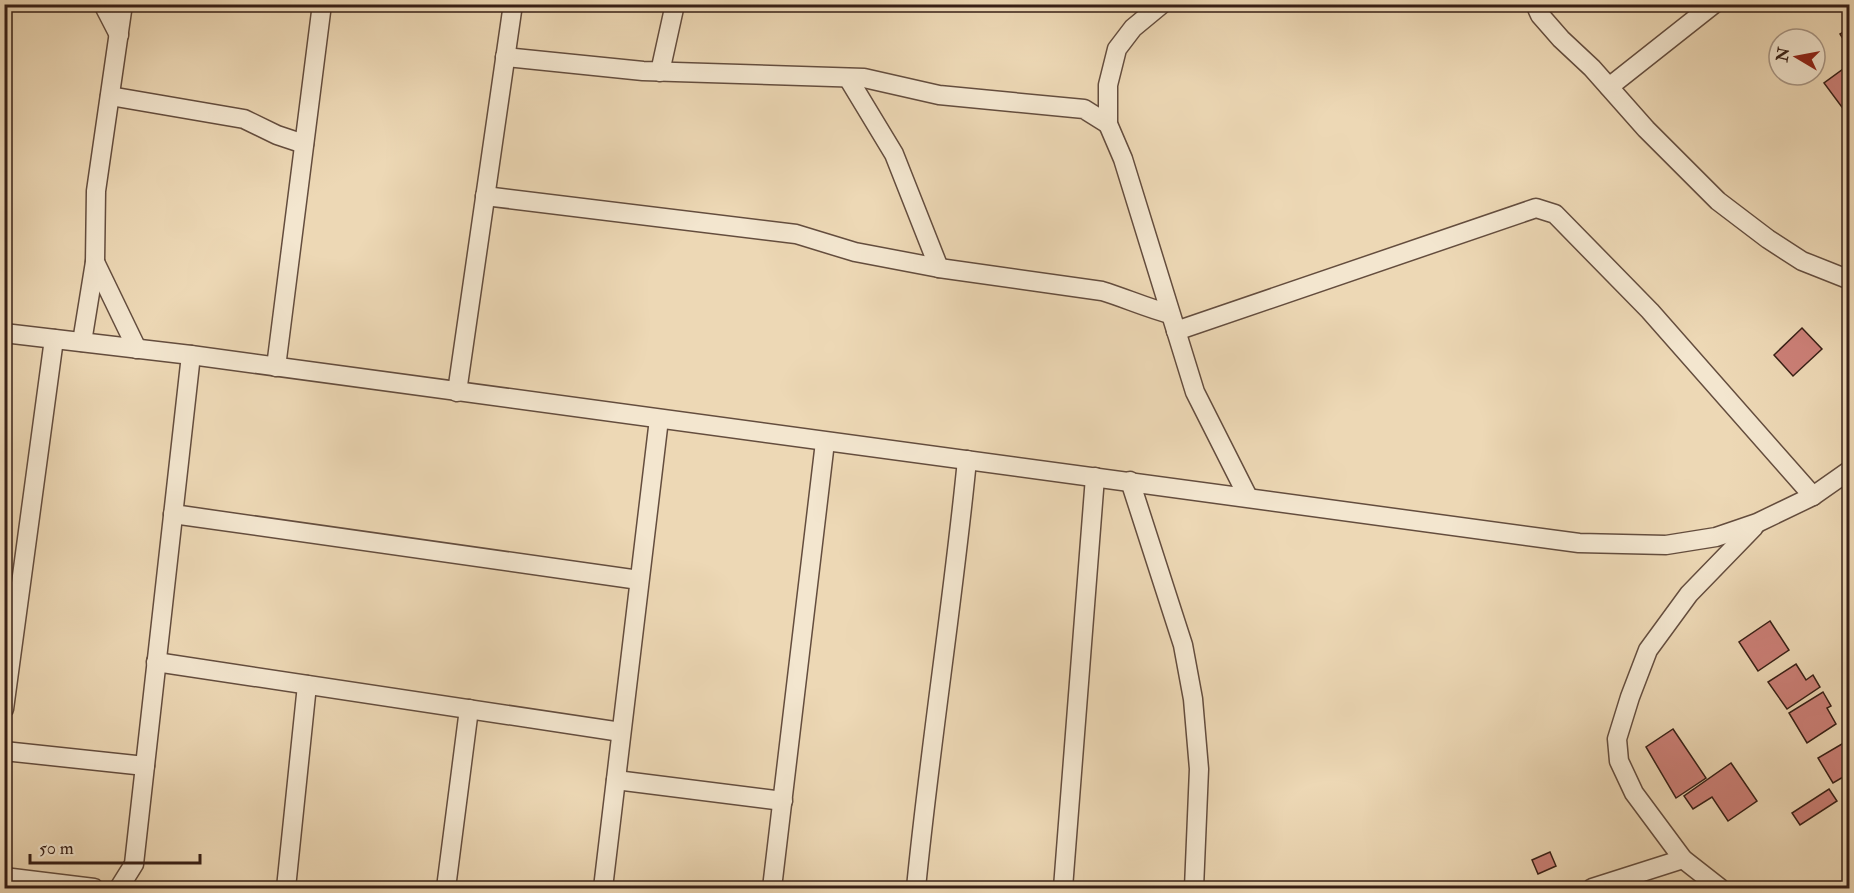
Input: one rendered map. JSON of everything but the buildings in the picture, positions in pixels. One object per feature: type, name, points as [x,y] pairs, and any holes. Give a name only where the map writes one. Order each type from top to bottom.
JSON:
[{"type":"street","points":[[103,4],[118,35]]},
{"type":"street","points":[[82,342],[95,262],[96,191],[123,4]]},
{"type":"street","points":[[276,367],[322,4]]},
{"type":"street","points":[[457,392],[513,4]]},
{"type":"street","points":[[660,72],[675,4]]},
{"type":"street","points":[[1162,4],[1133,28],[1117,49],[1108,85],[1108,124],[1123,159],[1195,392],[1248,497]]},
{"type":"street","points":[[1535,4],[1540,15],[1561,39],[1592,68],[1646,129],[1718,201],[1768,239],[1802,261],[1850,280]]},
{"type":"street","points":[[1609,87],[1714,4]]},
{"type":"street","points":[[506,57],[660,72],[864,78],[939,95],[1083,110],[1108,124]]},
{"type":"street","points":[[848,78],[894,154],[939,268]]},
{"type":"street","points":[[110,96],[244,119],[277,135],[304,144]]},
{"type":"street","points":[[485,196],[796,234],[855,252],[939,268],[1102,291],[1126,298],[1173,322],[1536,208],[1555,213],[1650,311],[1813,496]]},
{"type":"street","points":[[95,262],[137,349]]},
{"type":"street","points":[[4,333],[191,355],[1579,543],[1666,545],[1716,537],[1757,523],[1813,496],[1850,470]]},
{"type":"street","points":[[4,709],[54,339]]},
{"type":"street","points":[[119,888],[134,864],[191,355]]},
{"type":"street","points":[[603,888],[659,419]]},
{"type":"street","points":[[772,888],[825,442]]},
{"type":"street","points":[[916,888],[927,779],[957,564],[968,460]]},
{"type":"street","points":[[1063,888],[1095,477]]},
{"type":"street","points":[[1130,481],[1183,645],[1193,699],[1199,769],[1194,888]]},
{"type":"street","points":[[173,514],[639,580]]},
{"type":"street","points":[[1720,888],[1683,859],[1634,793],[1619,761],[1617,739],[1648,650],[1689,594],[1757,523]]},
{"type":"street","points":[[156,662],[621,732]]},
{"type":"street","points":[[286,888],[307,684]]},
{"type":"street","points":[[446,888],[470,709]]},
{"type":"street","points":[[4,751],[145,766]]},
{"type":"street","points":[[616,780],[783,801]]},
{"type":"street","points":[[1592,888],[1683,859]]},
{"type":"street","points":[[4,877],[94,888]]}]
